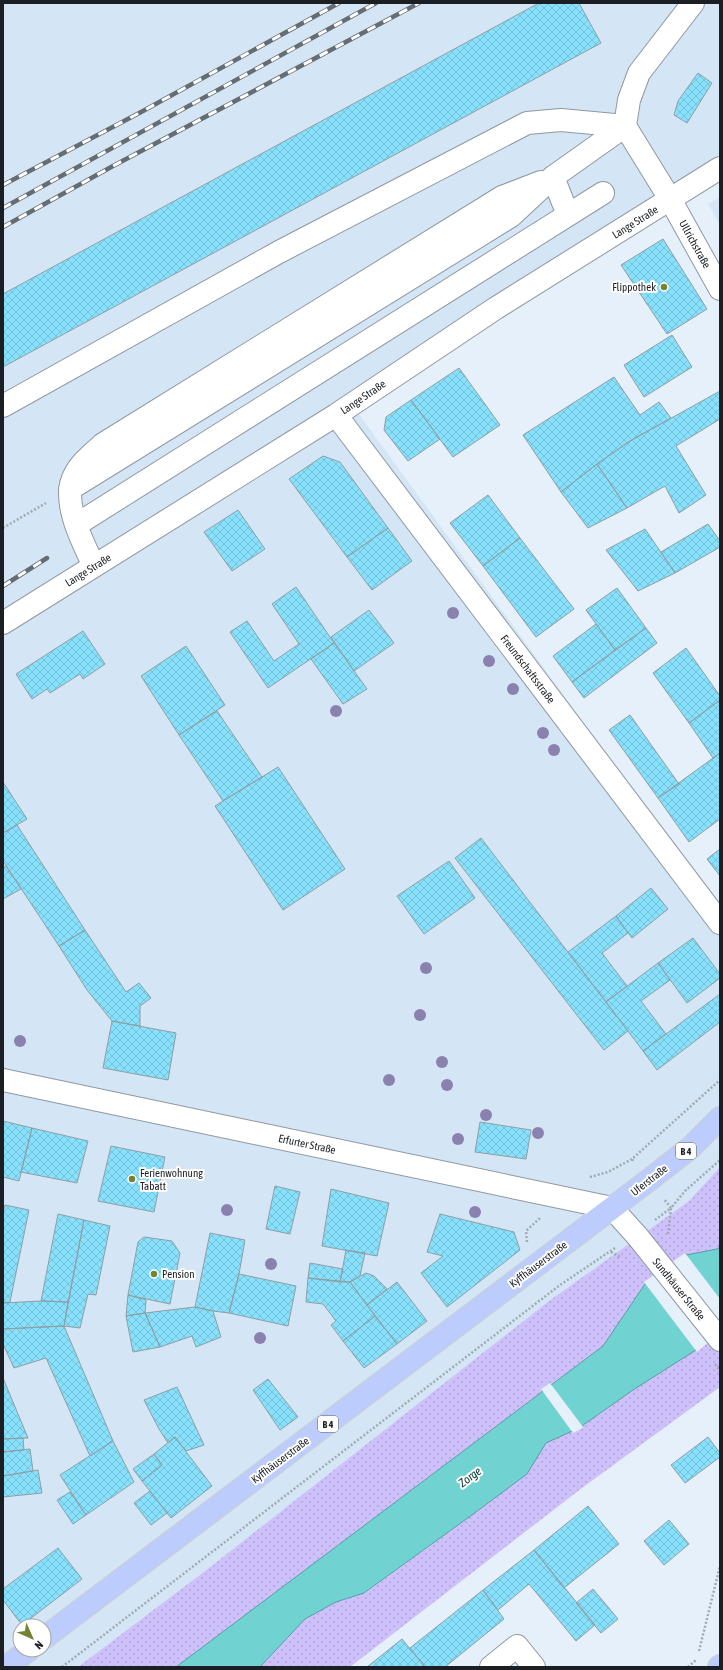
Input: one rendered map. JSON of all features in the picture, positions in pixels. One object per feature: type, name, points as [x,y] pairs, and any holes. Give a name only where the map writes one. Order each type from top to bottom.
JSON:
[{"type":"main road","name":"Uferstraße","points":[[612,1208],[690,1148],[720,1118]]},
{"type":"main road","name":"Kyffhäuserstraße","points":[[52,1632],[612,1208]]},
{"type":"main road","points":[[6,1667],[18,1658]]},
{"type":"street","points":[[94,566],[74,519],[70,489],[511,216],[553,177],[625,126],[629,100],[639,73],[693,3]]},
{"type":"street","points":[[3,406],[279,252],[527,123],[561,120],[625,126]]},
{"type":"street","name":"Ullrichstraße","points":[[625,126],[670,199],[720,289]]},
{"type":"street","name":"Lange Straße","points":[[3,623],[336,415],[496,308],[720,168]]},
{"type":"street","points":[[553,177],[568,215]]},
{"type":"street","points":[[76,525],[604,192]]},
{"type":"street","name":"Freundschaftsstraße","points":[[336,415],[720,923]]},
{"type":"street","name":"Erfurter Straße","points":[[3,1080],[612,1208]]},
{"type":"street","name":"Sundhäuser Straße","points":[[612,1208],[638,1237],[720,1340]]},
{"type":"street","points":[[491,1667],[517,1646],[534,1667]]},
{"type":"path","points":[[3,528],[70,489]]},
{"type":"path","points":[[671,1208],[684,1191],[720,1160]]},
{"type":"path","points":[[699,1651],[720,1566]]},
{"type":"shaded area","points":[[3,3],[720,3],[720,156],[345,395],[720,910],[720,1167],[689,1201],[549,1301],[205,1571],[78,1667],[3,1667]]},
{"type":"shaded area","points":[[720,197],[720,225],[708,204]]},
{"type":"shaded area","points":[[720,1167],[720,1247],[717,1249],[686,1255],[645,1284],[603,1346],[176,1667],[78,1667],[205,1571],[549,1301],[689,1201]]},
{"type":"shaded area","points":[[720,1329],[720,1387],[582,1488],[350,1667],[260,1667],[305,1619],[336,1602],[365,1593],[527,1474],[546,1443],[579,1428]]},
{"type":"water","name":"Zorge","points":[[720,1247],[720,1329],[696,1350],[633,1390],[579,1428],[546,1443],[527,1474],[364,1593],[336,1602],[305,1619],[260,1667],[176,1667],[603,1346],[645,1284],[686,1255],[717,1249]]},
{"type":"pier","points":[[685,1253],[720,1299],[720,1332],[697,1352],[644,1282]]},
{"type":"pier","points":[[550,1383],[583,1427],[581,1429],[573,1433],[541,1389]]},
{"type":"building","points":[[539,3],[579,3],[601,43],[3,367],[3,294]]},
{"type":"building","points":[[698,73],[712,83],[687,123],[674,115],[678,101]]},
{"type":"building","name":"Flippothek","points":[[663,239],[707,309],[667,334],[621,265]]},
{"type":"building","points":[[672,335],[692,367],[644,397],[624,365]]},
{"type":"building","points":[[459,368],[500,425],[453,457],[411,400]]},
{"type":"building","points":[[614,377],[640,415],[659,402],[671,418],[630,441],[561,492],[523,435]]},
{"type":"building","points":[[720,391],[720,419],[676,446],[706,495],[679,513],[665,486],[627,508],[597,464],[630,441]]},
{"type":"building","points":[[411,400],[440,439],[408,461],[384,430],[386,417]]},
{"type":"building","points":[[323,456],[340,462],[388,528],[347,557],[289,479]]},
{"type":"building","points":[[597,464],[627,508],[588,528],[561,492]]},
{"type":"building","points":[[488,495],[520,538],[483,566],[450,523]]},
{"type":"building","points":[[238,510],[265,549],[232,571],[204,532]]},
{"type":"building","points":[[708,524],[720,541],[720,547],[675,573],[661,552]]},
{"type":"building","points":[[388,528],[412,561],[372,590],[347,557]]},
{"type":"building","points":[[645,529],[675,573],[638,591],[606,550]]},
{"type":"building","points":[[520,538],[574,609],[536,637],[483,566]]},
{"type":"building","points":[[296,587],[334,643],[268,688],[230,632],[247,621],[274,661],[299,644],[272,604]]},
{"type":"building","points":[[617,588],[646,628],[615,650],[586,610]]},
{"type":"building","points":[[369,610],[394,643],[354,671],[331,637]]},
{"type":"building","points":[[596,624],[615,650],[572,682],[553,656]]},
{"type":"building","points":[[646,628],[657,643],[584,698],[572,682]]},
{"type":"building","points":[[83,631],[105,664],[83,679],[80,674],[50,693],[47,689],[32,699],[16,674]]},
{"type":"building","points":[[334,643],[367,689],[343,704],[311,659]]},
{"type":"building","points":[[186,646],[225,705],[179,735],[141,676]]},
{"type":"building","points":[[686,648],[720,696],[720,700],[689,723],[653,673]]},
{"type":"building","points":[[720,700],[720,753],[713,758],[689,723]]},
{"type":"building","points":[[217,711],[262,777],[223,801],[179,735]]},
{"type":"building","points":[[630,715],[679,784],[658,798],[609,730]]},
{"type":"building","points":[[720,753],[720,819],[689,842],[658,798]]},
{"type":"building","points":[[278,767],[345,869],[283,910],[215,806]]},
{"type":"building","points":[[3,782],[27,819],[3,833]]},
{"type":"building","points":[[17,825],[85,930],[59,946],[3,861],[3,833]]},
{"type":"building","points":[[481,838],[628,1031],[604,1050],[455,858]]},
{"type":"building","points":[[720,849],[720,876],[707,859]]},
{"type":"building","points":[[449,861],[475,898],[424,934],[397,896]]},
{"type":"building","points":[[6,866],[21,889],[3,899],[3,868]]},
{"type":"building","points":[[651,888],[668,909],[632,938],[616,916]]},
{"type":"building","points":[[616,916],[628,933],[602,953],[627,986],[606,1002],[568,952]]},
{"type":"building","points":[[85,930],[126,992],[139,983],[151,998],[140,1006],[140,1026],[112,1021],[87,990],[59,946]]},
{"type":"building","points":[[693,938],[720,974],[720,978],[687,1003],[658,963]]},
{"type":"building","points":[[658,963],[670,980],[641,1001],[666,1034],[643,1051],[606,1002]]},
{"type":"building","points":[[720,994],[720,1022],[657,1070],[643,1051]]},
{"type":"building","points":[[112,1021],[176,1033],[168,1080],[103,1068]]},
{"type":"building","points":[[3,1121],[32,1128],[19,1181],[3,1177]]},
{"type":"building","points":[[480,1122],[531,1130],[526,1159],[475,1152]]},
{"type":"building","points":[[32,1128],[88,1141],[77,1183],[21,1172]]},
{"type":"building","name":"Ferienwohnung Tabatt","points":[[111,1146],[165,1157],[154,1212],[98,1201]]},
{"type":"building","points":[[275,1186],[300,1192],[290,1234],[266,1229]]},
{"type":"building","points":[[331,1189],[389,1203],[377,1256],[322,1246]]},
{"type":"building","points":[[5,1205],[29,1210],[10,1302],[3,1303],[3,1213]]},
{"type":"building","points":[[58,1214],[84,1220],[68,1302],[41,1301]]},
{"type":"building","points":[[440,1214],[514,1232],[520,1250],[447,1307],[421,1273],[443,1256],[427,1252]]},
{"type":"building","points":[[84,1220],[110,1226],[96,1295],[88,1294],[80,1328],[64,1326]]},
{"type":"building","points":[[210,1233],[245,1240],[239,1274],[229,1313],[195,1307]]},
{"type":"building","name":"Pension","points":[[144,1237],[172,1241],[180,1253],[170,1304],[128,1295],[138,1242]]},
{"type":"building","points":[[346,1250],[365,1253],[360,1276],[350,1282],[340,1282]]},
{"type":"building","points":[[310,1263],[343,1269],[340,1282],[308,1278]]},
{"type":"building","points":[[366,1273],[374,1276],[387,1289],[367,1305],[350,1282]]},
{"type":"building","points":[[239,1274],[296,1286],[288,1326],[229,1313]]},
{"type":"building","points":[[308,1278],[350,1282],[375,1316],[343,1341],[331,1325],[336,1321],[323,1304],[306,1302]]},
{"type":"building","points":[[397,1282],[427,1321],[397,1344],[367,1305]]},
{"type":"building","points":[[128,1295],[146,1300],[145,1313],[126,1316]]},
{"type":"building","points":[[41,1301],[68,1302],[64,1326],[3,1329],[3,1303]]},
{"type":"building","points":[[195,1307],[213,1311],[221,1337],[196,1347],[192,1336],[160,1347],[145,1313]]},
{"type":"building","points":[[145,1313],[160,1347],[133,1352],[126,1316]]},
{"type":"building","points":[[375,1316],[397,1344],[364,1368],[343,1341]]},
{"type":"building","points":[[64,1326],[113,1441],[90,1456],[46,1358],[14,1368],[3,1344],[3,1329]]},
{"type":"building","points":[[3,1378],[28,1438],[3,1439]]},
{"type":"building","points":[[268,1379],[298,1417],[280,1430],[253,1390]]},
{"type":"building","points":[[177,1387],[204,1445],[186,1451],[175,1437],[168,1443],[144,1400]]},
{"type":"building","points":[[175,1437],[212,1486],[171,1518],[142,1481],[162,1465],[154,1454]]},
{"type":"building","points":[[708,1437],[720,1453],[720,1457],[685,1483],[671,1465]]},
{"type":"building","points":[[23,1438],[24,1450],[3,1452],[3,1439]]},
{"type":"building","points":[[113,1441],[134,1482],[86,1515],[60,1475]]},
{"type":"building","points":[[30,1449],[33,1471],[3,1476],[3,1452]]},
{"type":"building","points":[[154,1454],[162,1465],[142,1481],[133,1469]]},
{"type":"building","points":[[38,1470],[42,1493],[3,1497],[3,1476]]},
{"type":"building","points":[[150,1491],[167,1513],[151,1525],[134,1503]]},
{"type":"building","points":[[70,1492],[86,1515],[73,1524],[57,1500]]},
{"type":"building","points":[[588,1506],[619,1544],[564,1588],[534,1550]]},
{"type":"building","points":[[669,1520],[689,1544],[664,1565],[644,1541]]},
{"type":"building","points":[[58,1548],[82,1579],[31,1618],[17,1618],[3,1600],[3,1589]]},
{"type":"building","points":[[534,1550],[595,1625],[576,1641],[529,1584],[498,1610],[483,1590]]},
{"type":"building","points":[[593,1589],[618,1619],[601,1633],[576,1603]]},
{"type":"building","points":[[483,1590],[504,1619],[445,1667],[425,1667],[410,1648]]},
{"type":"building","points":[[402,1639],[425,1667],[367,1667]]},
{"type":"railway","points":[[3,185],[143,111],[339,3]]},
{"type":"railway","points":[[3,208],[376,3]]},
{"type":"railway","points":[[3,227],[113,166],[419,3]]},
{"type":"railway","points":[[3,586],[47,558]]},
{"type":"place","name":"Flippothek","points":[[664,287]]},
{"type":"place","name":"Ferienwohnung Tabatt","points":[[132,1179]]},
{"type":"place","name":"Pension","points":[[154,1274]]}]
